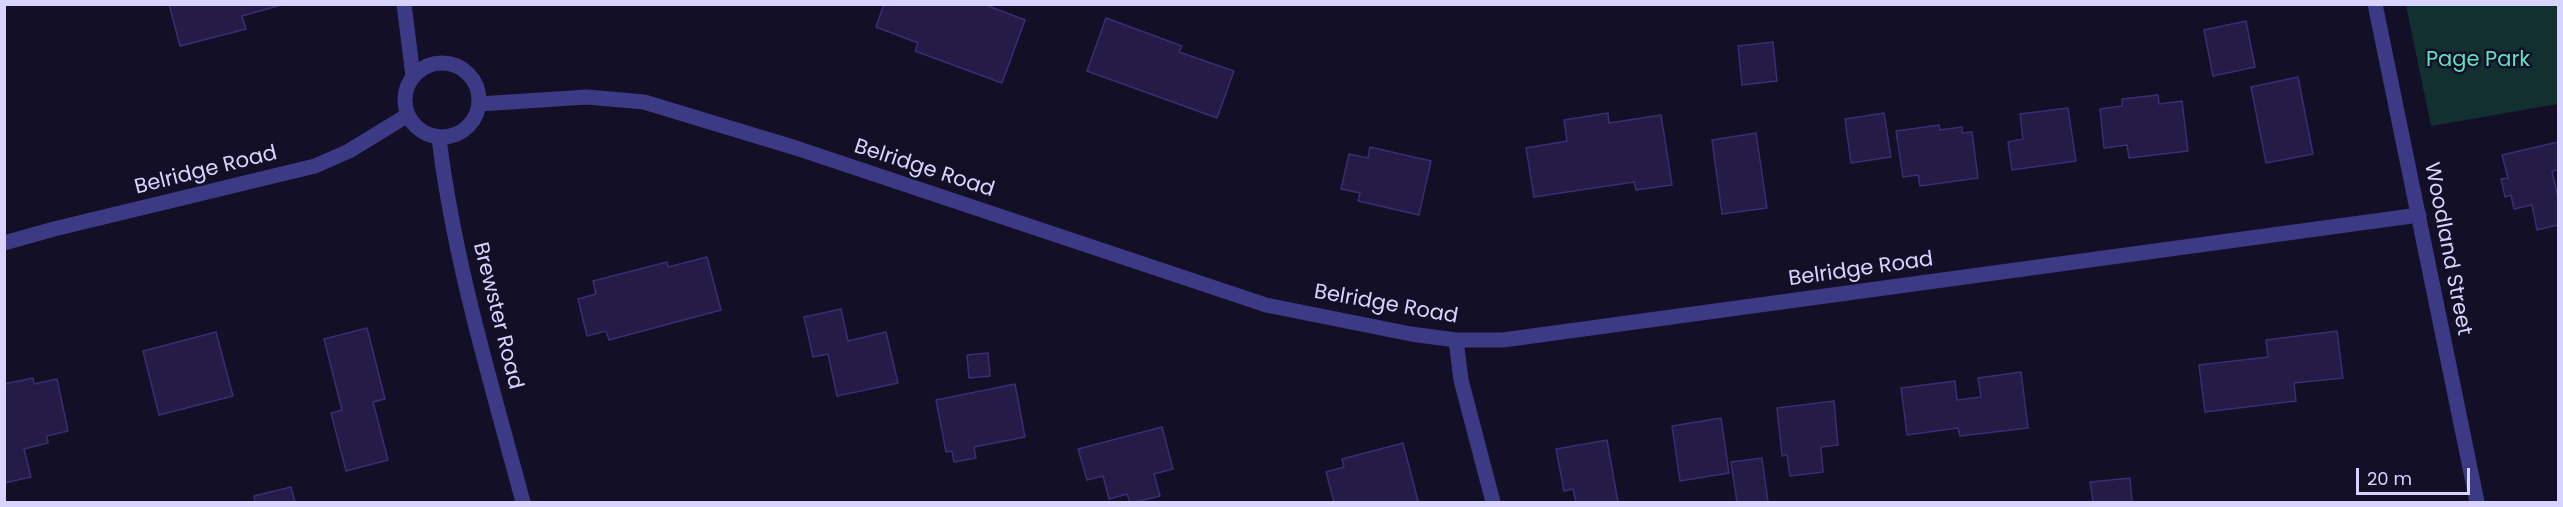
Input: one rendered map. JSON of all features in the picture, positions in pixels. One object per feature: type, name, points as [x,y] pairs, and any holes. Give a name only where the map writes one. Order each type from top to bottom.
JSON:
[{"type":"street","points":[[404,4],[413,76],[405,95],[408,115],[423,133],[439,138],[461,133],[470,125],[476,116],[479,104],[479,94],[470,75],[452,64],[430,64],[413,76]]},
{"type":"street","name":"Woodland Street","points":[[2375,4],[2477,502]]},
{"type":"street","name":"Belridge Road","points":[[479,104],[587,97],[644,102],[796,148],[1266,305],[1411,334],[1456,340],[1503,340],[2419,215]]},
{"type":"street","name":"Belridge Road","points":[[4,243],[315,166],[349,151],[408,115]]},
{"type":"street","name":"Brewster Road","points":[[439,138],[449,209],[480,342],[523,502]]},
{"type":"street","points":[[1456,340],[1461,380],[1492,502]]},
{"type":"green space","name":"Page Park","points":[[2406,5],[2558,5],[2558,104],[2431,126]]},
{"type":"building","points":[[169,4],[285,4],[242,16],[246,29],[180,46]]},
{"type":"building","points":[[884,4],[983,4],[1025,20],[1002,83],[915,51],[918,43],[876,27]]},
{"type":"building","points":[[1106,18],[1182,46],[1179,52],[1234,71],[1217,118],[1087,71]]},
{"type":"building","points":[[2246,21],[2255,67],[2213,76],[2204,30]]},
{"type":"building","points":[[1773,42],[1777,81],[1742,85],[1738,46]]},
{"type":"building","points":[[2298,77],[2313,154],[2266,163],[2251,87]]},
{"type":"building","points":[[2158,95],[2159,104],[2182,101],[2188,151],[2129,158],[2127,145],[2104,148],[2100,109],[2122,106],[2122,99]]},
{"type":"building","points":[[2068,108],[2076,161],[2012,170],[2008,142],[2023,139],[2020,114]]},
{"type":"building","points":[[1608,113],[1609,123],[1661,115],[1672,185],[1636,190],[1634,182],[1534,197],[1526,148],[1567,141],[1564,120]]},
{"type":"building","points":[[1884,113],[1891,157],[1851,163],[1845,119]]},
{"type":"building","points":[[1939,125],[1940,130],[1962,127],[1962,133],[1972,132],[1978,178],[1920,186],[1918,175],[1903,177],[1896,131]]},
{"type":"building","points":[[1756,133],[1767,208],[1722,214],[1712,140]]},
{"type":"building","points":[[2558,142],[2558,170],[2552,171],[2558,198],[2558,225],[2537,230],[2532,205],[2514,209],[2511,195],[2505,197],[2501,179],[2508,178],[2502,155]]},
{"type":"building","points":[[1370,147],[1431,161],[1419,215],[1358,201],[1360,193],[1341,189],[1349,154],[1368,158]]},
{"type":"building","points":[[707,257],[721,310],[609,340],[606,331],[587,336],[578,299],[596,294],[593,281],[667,262],[668,267]]},
{"type":"building","points":[[841,309],[848,341],[886,332],[898,383],[837,396],[828,354],[813,357],[804,317]]},
{"type":"building","points":[[367,328],[385,399],[373,402],[388,460],[346,471],[331,413],[342,410],[324,339]]},
{"type":"building","points":[[2337,331],[2343,378],[2294,383],[2296,401],[2205,412],[2199,365],[2268,357],[2266,340]]},
{"type":"building","points":[[216,332],[233,396],[159,415],[143,351]]},
{"type":"building","points":[[988,353],[990,376],[969,378],[967,355]]},
{"type":"building","points":[[2021,372],[2028,428],[1960,436],[1958,428],[1907,435],[1901,388],[1955,381],[1957,400],[1981,397],[1978,378]]},
{"type":"building","points":[[33,378],[34,384],[57,379],[68,431],[47,436],[48,443],[24,449],[31,477],[4,483],[4,384]]},
{"type":"building","points":[[1015,384],[1025,437],[974,447],[976,458],[954,462],[952,451],[946,452],[936,400]]},
{"type":"building","points":[[1834,401],[1838,445],[1821,447],[1823,472],[1790,476],[1787,455],[1782,456],[1777,408]]},
{"type":"building","points":[[1721,418],[1729,473],[1680,481],[1672,426]]},
{"type":"building","points":[[1162,427],[1173,469],[1154,474],[1160,496],[1135,502],[1130,502],[1127,494],[1109,499],[1103,476],[1087,480],[1078,449]]},
{"type":"building","points":[[1607,440],[1618,502],[1576,502],[1573,489],[1564,491],[1556,449]]},
{"type":"building","points":[[1403,443],[1418,501],[1334,502],[1326,472],[1344,467],[1342,459]]},
{"type":"building","points":[[1762,458],[1768,502],[1737,502],[1731,462]]},
{"type":"building","points":[[2130,478],[2132,502],[2093,502],[2090,482]]},
{"type":"building","points":[[291,487],[295,502],[255,502],[254,496]]}]
